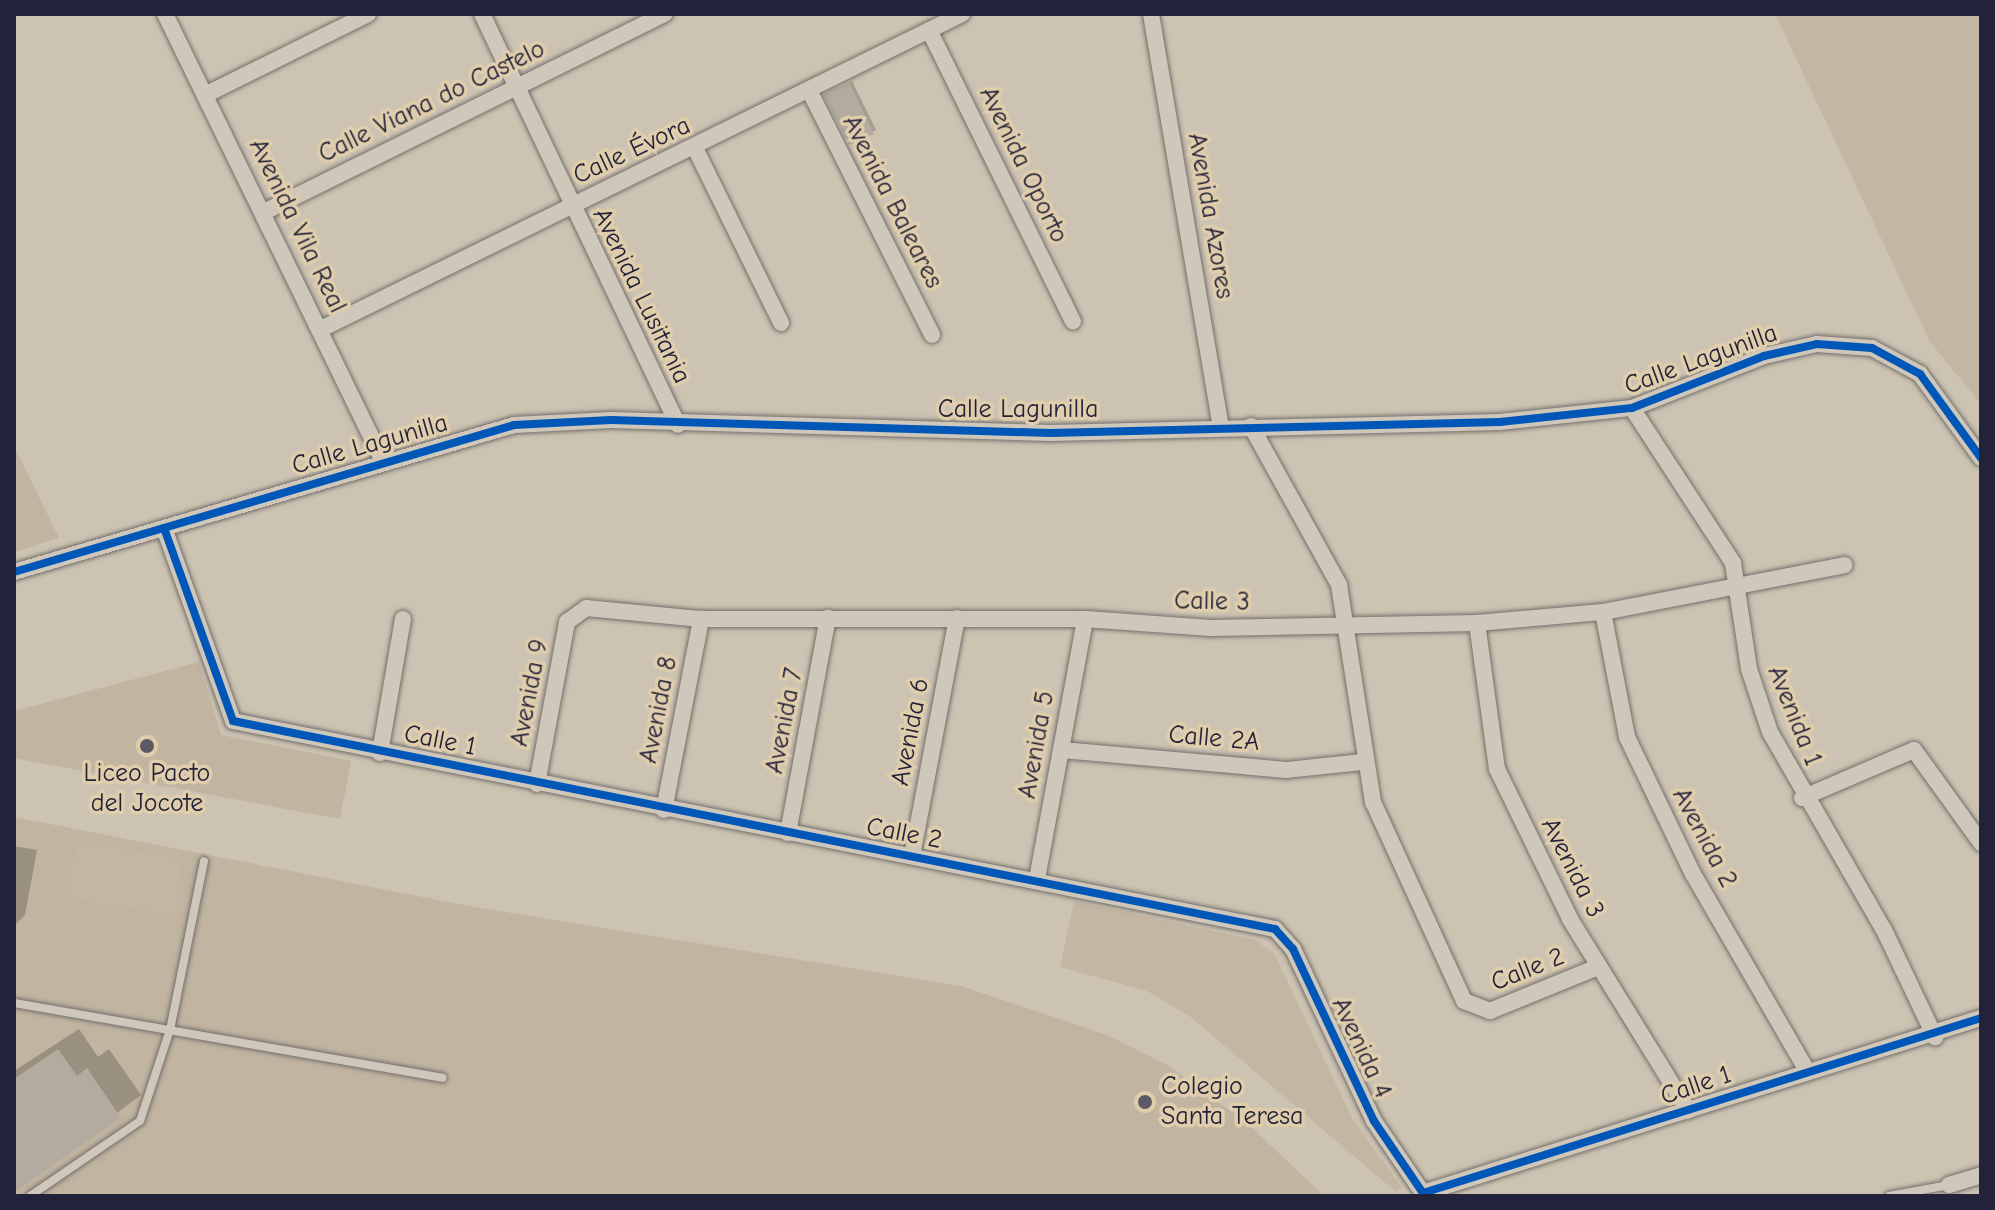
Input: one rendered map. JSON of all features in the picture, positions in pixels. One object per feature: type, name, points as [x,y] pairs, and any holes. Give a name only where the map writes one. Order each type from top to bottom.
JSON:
[{"type":"street","name":"Avenida Vila Real","points":[[165,14],[383,460]]},
{"type":"street","points":[[205,95],[368,14]]},
{"type":"street","name":"Avenida Lusitania","points":[[482,14],[678,425]]},
{"type":"street","name":"Calle Viana do Castelo","points":[[264,212],[665,14]]},
{"type":"street","name":"Calle Évora","points":[[321,329],[695,148],[962,14]]},
{"type":"street","name":"Avenida Azores","points":[[1151,14],[1221,427]]},
{"type":"street","name":"Avenida Oporto","points":[[929,30],[1073,321]]},
{"type":"street","name":"Avenida Baleares","points":[[809,90],[932,335]]},
{"type":"street","points":[[695,148],[781,323]]},
{"type":"street","name":"Calle Lagunilla","points":[[14,572],[383,460],[514,425],[678,425],[1050,433],[1500,422],[1632,408],[1764,356],[1846,343],[1896,357],[1920,374],[1981,458]]},
{"type":"street","name":"Avenida 1","points":[[1632,408],[1733,563],[1758,703],[1802,798],[1884,930],[1935,1037]]},
{"type":"street","points":[[1251,426],[1339,585],[1362,762]]},
{"type":"street","name":"Calle 1","points":[[164,528],[233,721],[537,784]]},
{"type":"street","name":"Calle 3","points":[[574,612],[701,619],[1085,619],[1211,628],[1477,623],[1603,612],[1737,582],[1844,565]]},
{"type":"street","name":"Avenida 9","points":[[537,784],[574,612]]},
{"type":"street","name":"Avenida 2","points":[[1603,612],[1627,737],[1693,874],[1806,1069]]},
{"type":"street","name":"Avenida 7","points":[[788,833],[828,618]]},
{"type":"street","name":"Avenida 6","points":[[912,856],[957,618]]},
{"type":"street","points":[[380,753],[403,619]]},
{"type":"street","name":"Avenida 8","points":[[664,810],[701,619]]},
{"type":"street","name":"Avenida 5","points":[[1037,879],[1085,619]]},
{"type":"street","name":"Avenida 3","points":[[1477,623],[1497,769],[1598,967],[1688,1110]]},
{"type":"street","points":[[1802,798],[1906,749],[1920,754],[1981,843]]},
{"type":"street","name":"Calle 2A","points":[[1062,750],[1286,770],[1362,762]]},
{"type":"street","name":"Calle 2","points":[[1362,762],[1464,1001],[1475,1011],[1598,967]]},
{"type":"street","name":"Calle 2","points":[[537,784],[1263,923]]},
{"type":"street","name":"Avenida 4","points":[[1263,923],[1293,949],[1374,1121],[1423,1193]]},
{"type":"street","name":"Calle 1","points":[[1423,1193],[1688,1110],[1806,1069],[1935,1037],[1981,1018]]},
{"type":"street","points":[[1949,1185],[1981,1175]]},
{"type":"lane","points":[[30,1196],[140,1121],[170,1030],[204,861]]},
{"type":"lane","points":[[14,1003],[442,1078]]},
{"type":"lane","points":[[1889,1196],[1949,1185]]},
{"type":"shaded area","points":[[1775,14],[1981,14],[1981,404],[1930,342]]},
{"type":"shaded area","points":[[14,446],[59,538],[14,552]]},
{"type":"shaded area","name":"Liceo Pacto del Jocote","points":[[199,662],[221,735],[351,761],[340,819],[14,758],[14,711]]},
{"type":"shaded area","points":[[14,817],[474,907],[961,986],[1107,1035],[1169,1066],[1248,1124],[1324,1196],[14,1196]]},
{"type":"shaded area","points":[[77,842],[183,859],[174,915],[68,898]]},
{"type":"shaded area","points":[[1074,901],[1255,940],[1274,953],[1353,1120],[1402,1188],[1396,1192],[1192,1018],[1147,991],[1060,967]]},
{"type":"building","points":[[849,82],[874,134],[849,145],[823,94]]},
{"type":"building","points":[[58,1049],[77,1076],[87,1068],[121,1118],[14,1192],[14,1079]]},
{"type":"cycle path","points":[[14,572],[514,425],[611,420],[1050,433],[1500,422],[1632,408],[1764,356],[1817,344],[1872,348],[1920,374],[1981,458]]},
{"type":"cycle path","points":[[164,528],[233,721],[1275,929],[1293,949],[1374,1121],[1423,1193],[1981,1018]]},
{"type":"place","name":"Liceo Pacto del Jocote","points":[[147,746]]},
{"type":"place","name":"Colegio Santa Teresa","points":[[1145,1102]]}]
